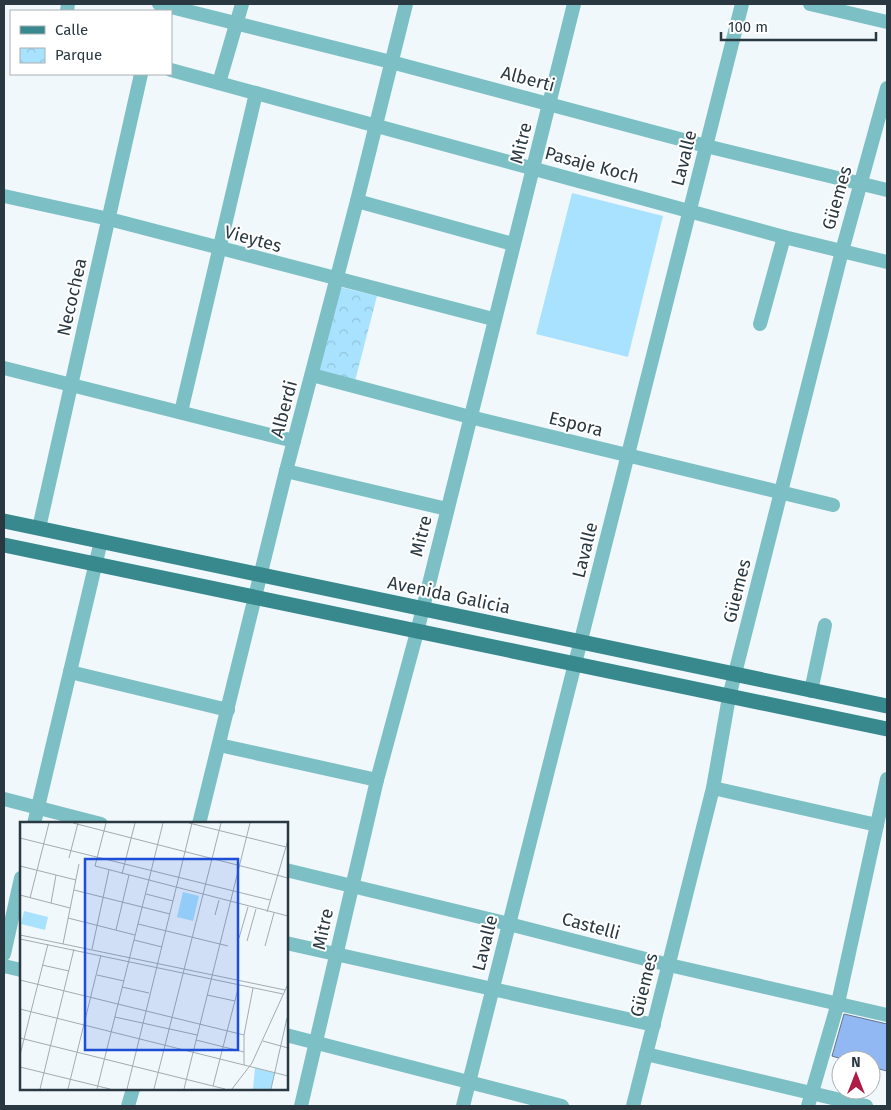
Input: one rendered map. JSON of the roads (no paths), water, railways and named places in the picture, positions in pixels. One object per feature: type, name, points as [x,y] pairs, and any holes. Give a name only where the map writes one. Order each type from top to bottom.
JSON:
[{"type":"main road","name":"Avenida Galicia","points":[[4,521],[887,706]]},
{"type":"main road","points":[[4,545],[887,729]]},
{"type":"street","name":"Alberti","points":[[159,4],[237,22],[706,146],[887,190]]},
{"type":"street","points":[[219,83],[242,4]]},
{"type":"street","name":"Alberdi","points":[[200,822],[286,471],[357,201],[406,4]]},
{"type":"street","name":"Mitre","points":[[301,1106],[377,780],[417,632],[493,319],[534,169],[574,4]]},
{"type":"street","name":"Lavalle","points":[[463,1106],[742,4]]},
{"type":"street","points":[[810,4],[887,22]]},
{"type":"street","name":"Pasaje Koch","points":[[172,70],[375,127],[887,262]]},
{"type":"street","name":"Necochea","points":[[40,528],[141,75]]},
{"type":"street","name":"Güemes","points":[[633,1106],[713,788],[729,697],[842,251],[887,88]]},
{"type":"street","points":[[181,412],[256,93]]},
{"type":"street","name":"Vieytes","points":[[4,196],[109,219],[336,280],[493,319]]},
{"type":"street","points":[[357,201],[513,244]]},
{"type":"street","points":[[760,324],[784,236]]},
{"type":"street","points":[[4,368],[294,441]]},
{"type":"street","name":"Espora","points":[[312,375],[470,417],[832,505]]},
{"type":"street","points":[[286,471],[447,509]]},
{"type":"street","points":[[34,822],[101,541]]},
{"type":"street","points":[[811,691],[825,625]]},
{"type":"street","points":[[70,672],[228,710]]},
{"type":"street","points":[[219,745],[377,780]]},
{"type":"street","points":[[810,1100],[838,1003],[887,779]]},
{"type":"street","points":[[713,788],[877,825]]},
{"type":"street","points":[[4,799],[93,822]]},
{"type":"street","name":"Castelli","points":[[288,870],[669,965],[887,1015]]},
{"type":"street","points":[[4,954],[20,882]]},
{"type":"street","points":[[288,944],[492,991],[654,1025]]},
{"type":"street","points":[[4,966],[20,970]]},
{"type":"street","points":[[288,1035],[562,1106]]},
{"type":"street","points":[[646,1054],[810,1100],[866,1106]]},
{"type":"street","points":[[128,1106],[132,1090]]}]
